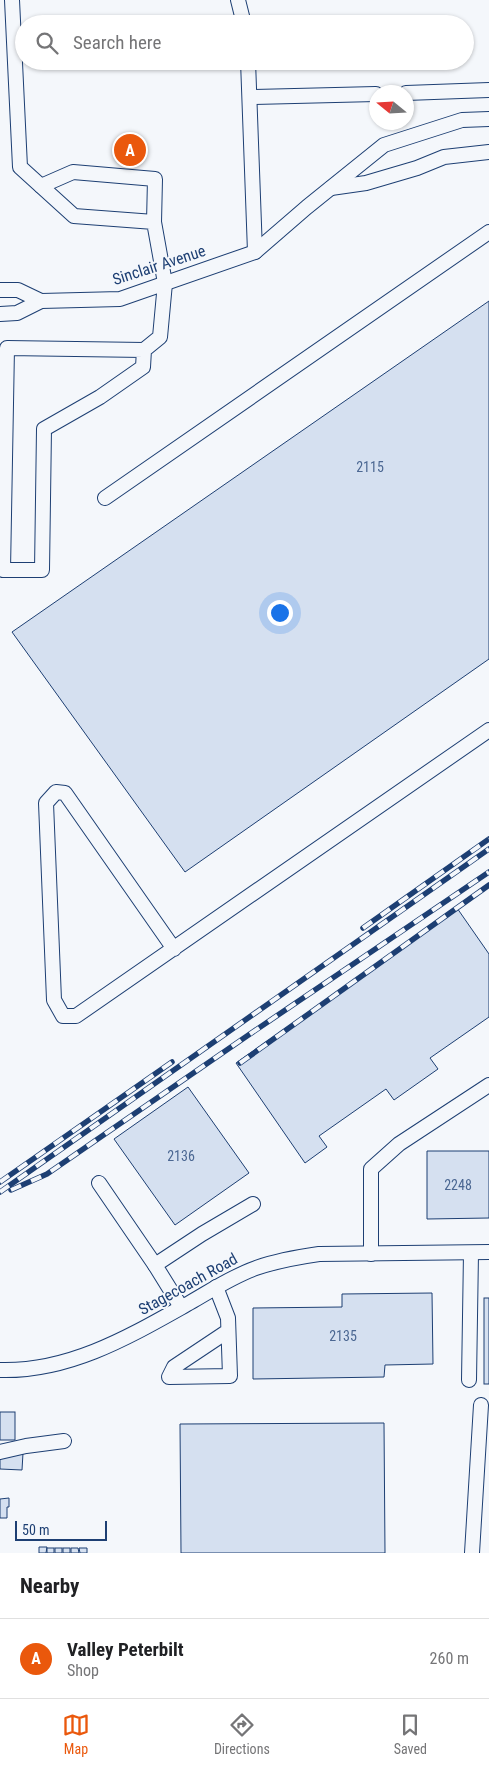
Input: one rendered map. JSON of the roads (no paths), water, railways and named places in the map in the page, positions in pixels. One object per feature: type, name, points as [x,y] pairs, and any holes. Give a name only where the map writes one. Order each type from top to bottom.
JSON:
[{"type":"street","points":[[12,0],[15,63]]},
{"type":"street","points":[[238,0],[242,15]]},
{"type":"street","points":[[15,70],[20,167],[74,216],[154,222]]},
{"type":"street","points":[[248,70],[255,252]]},
{"type":"street","points":[[414,93],[489,90]]},
{"type":"street","points":[[250,98],[369,94]]},
{"type":"street","points":[[255,252],[384,145],[462,120],[489,119]]},
{"type":"street","points":[[330,188],[366,183],[417,168],[444,157],[489,152]]},
{"type":"street","points":[[41,186],[73,172],[155,179],[154,222],[165,283],[160,337],[144,350],[7,348],[3,570],[42,570],[44,429],[100,396],[143,367],[144,350]]},
{"type":"street","points":[[105,498],[489,232]]},
{"type":"street","name":"Sinclair Avenue","points":[[0,314],[17,312],[42,301],[120,299],[255,252]]},
{"type":"street","name":"Sinclair Avenue","points":[[0,290],[18,290],[42,301]]},
{"type":"street","points":[[174,949],[65,793],[56,792],[46,803],[54,1000],[63,1016],[76,1016],[174,949],[489,730]]},
{"type":"street","points":[[371,1254],[371,1169],[399,1144],[489,1085]]},
{"type":"street","points":[[99,1183],[155,1265],[181,1308]]},
{"type":"street","points":[[155,1265],[253,1204]]},
{"type":"street","points":[[469,1380],[471,1252]]},
{"type":"street","name":"Stagecoach Road","points":[[0,1370],[43,1366],[83,1356],[135,1333],[216,1287],[256,1268],[294,1258],[319,1254],[489,1252]]},
{"type":"street","points":[[216,1287],[228,1318],[230,1376],[169,1377],[174,1367],[228,1331]]},
{"type":"street","points":[[472,1553],[481,1405]]},
{"type":"street","points":[[0,1452],[26,1446],[64,1441]]},
{"type":"railway","points":[[363,928],[489,839]]},
{"type":"railway","points":[[0,1192],[489,849]]},
{"type":"railway","points":[[11,1190],[47,1174],[489,872]]},
{"type":"railway","points":[[240,1063],[489,885]]},
{"type":"railway","points":[[0,1182],[172,1062]]},
{"type":"place","name":"Valley Peterbilt","points":[[130,150]]}]
